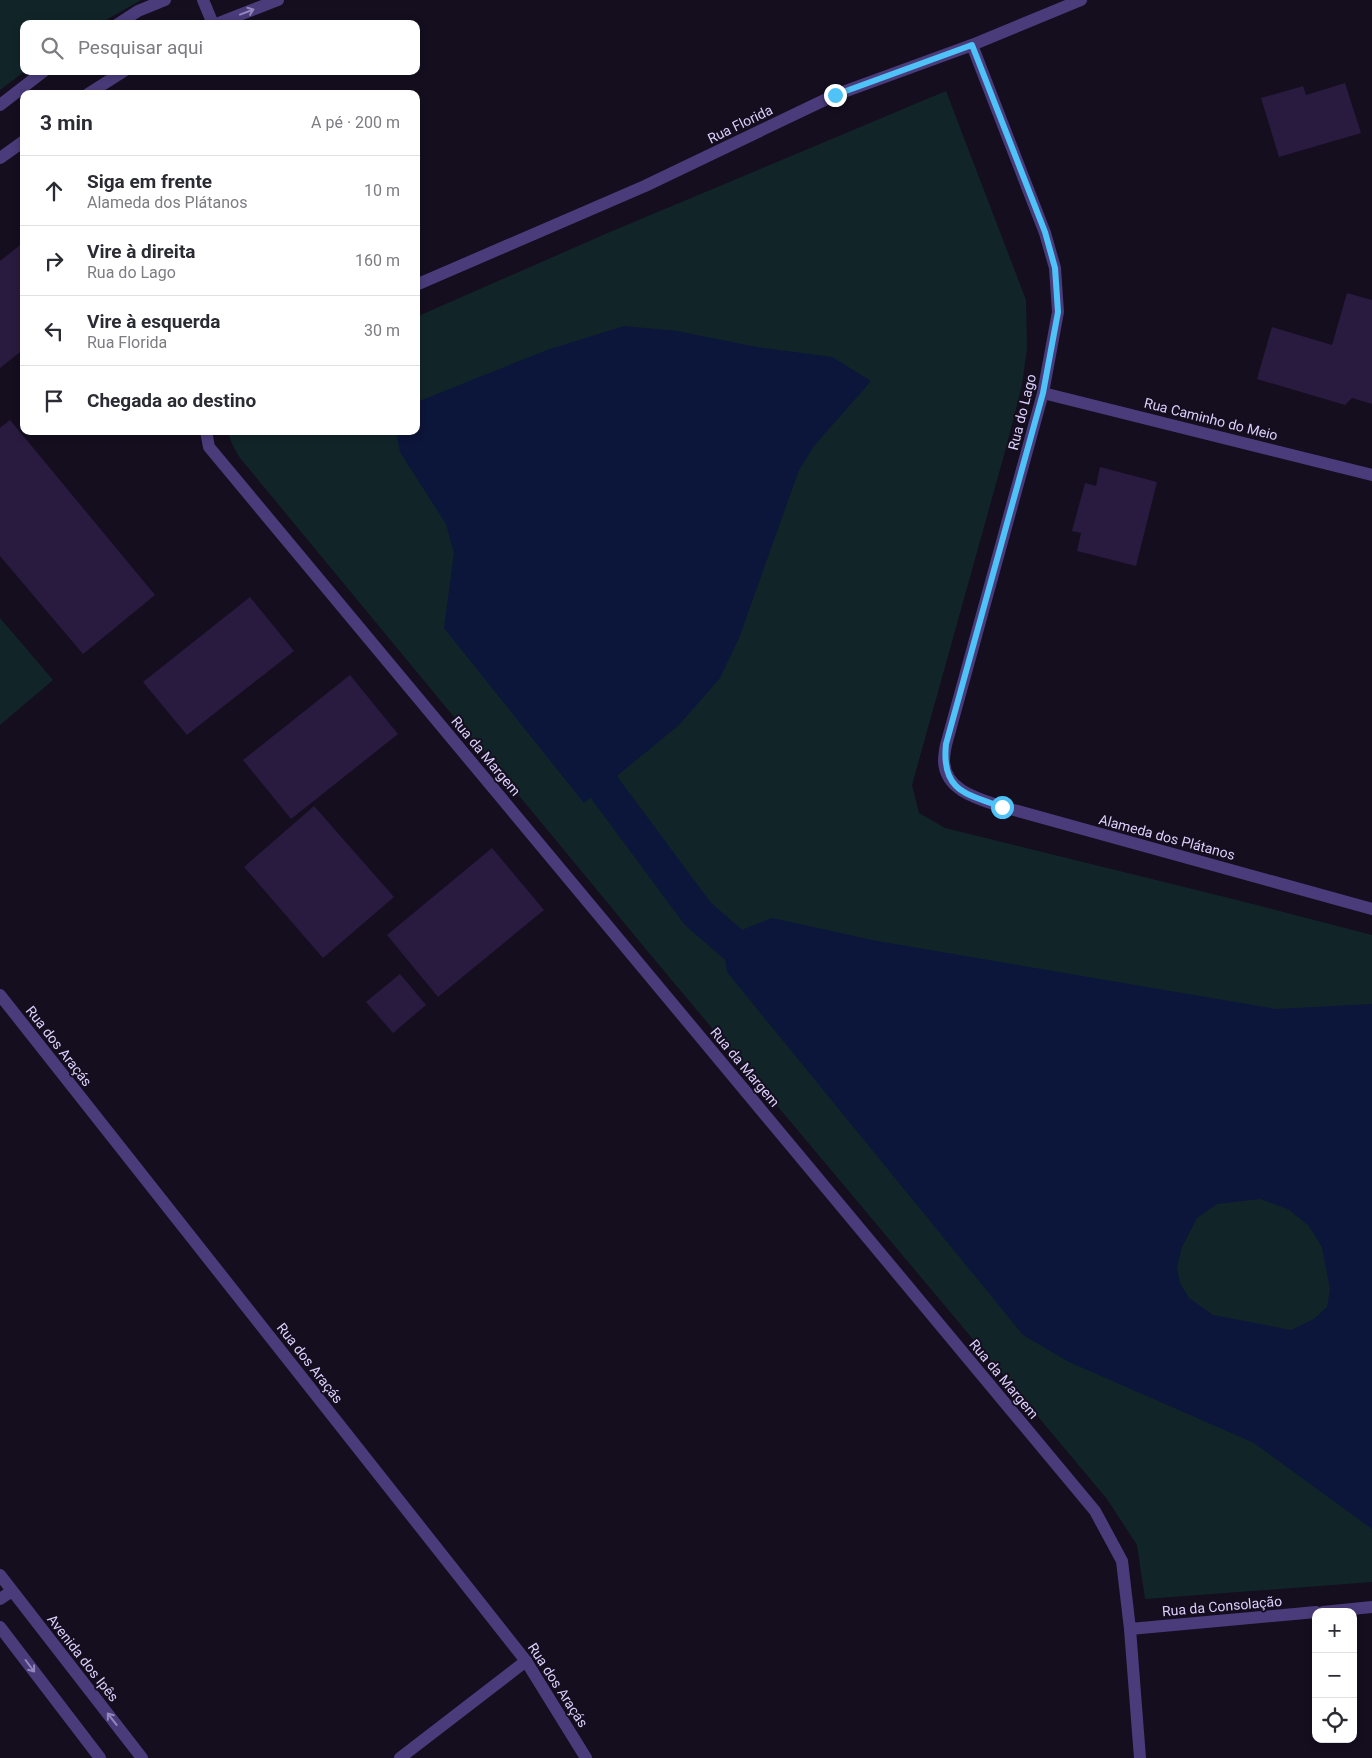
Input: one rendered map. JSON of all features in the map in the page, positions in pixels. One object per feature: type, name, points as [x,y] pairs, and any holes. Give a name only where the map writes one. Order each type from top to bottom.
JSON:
[{"type":"street","points":[[124,20],[138,11],[165,0]]},
{"type":"street","points":[[202,0],[213,20]]},
{"type":"street","points":[[226,20],[278,0]]},
{"type":"street","name":"Rua Florida","points":[[420,283],[645,186],[835,95],[972,45],[1081,0]]},
{"type":"street","name":"Rua do Lago","points":[[957,788],[947,773],[944,762],[946,744],[1043,393],[1058,312],[1055,268],[1045,232],[972,45]]},
{"type":"street","points":[[0,105],[39,75]]},
{"type":"street","points":[[94,90],[118,75]]},
{"type":"street","points":[[0,158],[20,144]]},
{"type":"street","name":"Rua Caminho do Meio","points":[[1043,393],[1372,475]]},
{"type":"street","name":"Rua da Margem","points":[[207,435],[210,447],[1095,1511],[1122,1561],[1130,1628],[1140,1758]]},
{"type":"street","name":"Alameda dos Plátanos","points":[[957,788],[970,796],[1002,807],[1372,909]]},
{"type":"street","name":"Rua dos Araçás","points":[[0,995],[526,1661],[586,1758]]},
{"type":"street","name":"Avenida dos Ipês","points":[[0,1575],[142,1758]]},
{"type":"street","points":[[0,1599],[12,1591]]},
{"type":"street","points":[[1357,1609],[1372,1607]]},
{"type":"street","name":"Rua da Consolação","points":[[1130,1628],[1312,1612]]},
{"type":"street","points":[[0,1627],[100,1758]]},
{"type":"street","points":[[400,1758],[526,1661]]},
{"type":"green space","points":[[0,0],[141,0],[106,20],[20,20],[20,75],[0,90]]},
{"type":"green space","points":[[946,91],[1026,300],[1027,348],[1022,385],[1006,448],[912,785],[919,813],[945,828],[1372,935],[1372,1582],[1145,1599],[1137,1545],[1107,1499],[649,953],[240,458],[230,435],[420,435],[420,315],[610,232]]},
{"type":"green space","points":[[0,618],[53,680],[0,725]]},
{"type":"water","points":[[624,326],[677,331],[757,347],[832,357],[871,381],[814,446],[799,470],[739,638],[720,678],[679,725],[584,803],[444,628],[454,553],[446,524],[400,452],[397,435],[420,435],[420,401],[547,350]]},
{"type":"water","points":[[772,918],[877,941],[1276,1009],[1372,1004],[1372,1529],[1254,1443],[1069,1362],[1023,1335],[727,972],[724,949],[744,929]],"holes":[[[1260,1199],[1288,1209],[1309,1226],[1322,1247],[1330,1289],[1327,1307],[1314,1319],[1291,1330],[1213,1315],[1189,1298],[1180,1283],[1177,1267],[1182,1247],[1197,1218],[1217,1204]]]},
{"type":"building","points":[[1345,83],[1361,133],[1279,157],[1261,98],[1303,86],[1306,95]]},
{"type":"building","points":[[20,245],[20,352],[0,368],[0,261]]},
{"type":"building","points":[[1347,293],[1372,300],[1372,404],[1352,398],[1345,405],[1257,379],[1272,327],[1332,345]]},
{"type":"building","points":[[10,420],[20,432],[20,435],[22,435],[155,595],[83,654],[0,556],[0,428]]},
{"type":"building","points":[[1100,467],[1157,482],[1136,566],[1077,551],[1081,533],[1072,531],[1085,483],[1096,486]]},
{"type":"building","points":[[250,597],[294,651],[187,735],[143,682]]},
{"type":"building","points":[[350,675],[398,734],[291,819],[243,760]]},
{"type":"building","points":[[314,806],[394,897],[323,958],[244,867]]},
{"type":"building","points":[[492,848],[544,910],[438,997],[387,935]]},
{"type":"building","points":[[400,974],[426,1005],[393,1033],[366,1002]]},
{"type":"waterway","points":[[586,763],[698,914],[750,959]]},
{"type":"route","points":[[835,95],[972,45],[1045,232],[1055,268],[1058,312],[1043,393],[946,744],[944,762],[947,773],[957,788],[970,796],[1002,807]]}]
